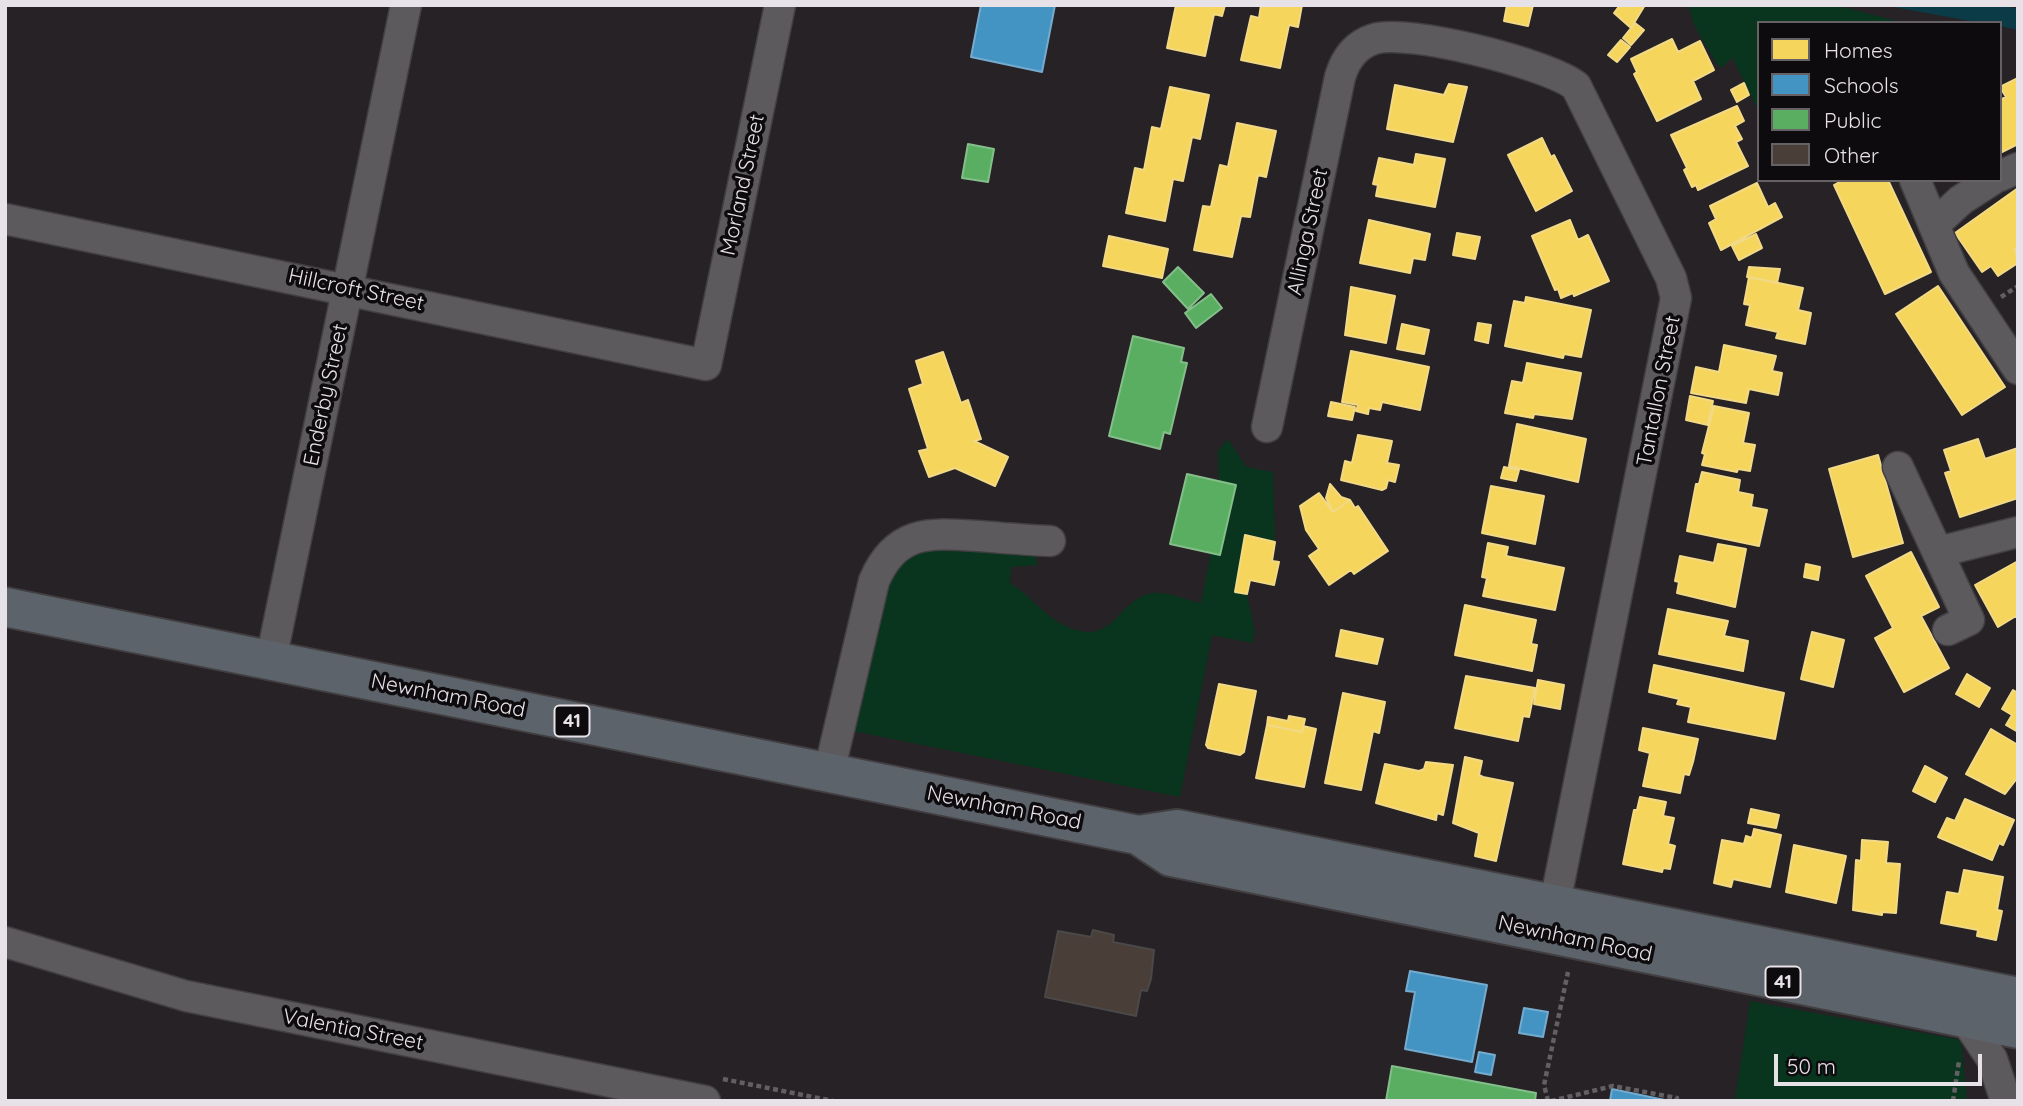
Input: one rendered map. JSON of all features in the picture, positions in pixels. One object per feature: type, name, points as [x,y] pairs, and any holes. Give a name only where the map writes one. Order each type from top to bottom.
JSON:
[{"type":"main road","name":"Newnham Road","points":[[5,607],[1138,835],[1171,858],[1558,933],[1963,1034],[2018,1030]]},
{"type":"main road","name":"Newnham Road","points":[[1558,933],[2018,997]]},
{"type":"street","name":"Enderby Street","points":[[271,660],[406,5]]},
{"type":"street","name":"Morland Street","points":[[706,365],[780,5]]},
{"type":"street","name":"Tantallon Street","points":[[1362,45],[1373,39],[1397,37],[1503,56],[1566,79],[1583,97],[1675,287],[1676,310],[1558,933]]},
{"type":"street","name":"Allinga Street","points":[[1267,427],[1340,78],[1351,54],[1362,45]]},
{"type":"street","points":[[2002,175],[2018,168]]},
{"type":"street","points":[[1915,182],[1954,273],[2018,369]]},
{"type":"street","points":[[1934,225],[1962,200],[1989,182]]},
{"type":"street","name":"Hillcroft Street","points":[[5,219],[348,288],[706,365]]},
{"type":"street","points":[[1898,467],[1969,620],[1948,630]]},
{"type":"street","points":[[1938,552],[2018,532]]},
{"type":"street","points":[[829,772],[874,581],[890,553],[903,543],[927,534],[1050,541]]},
{"type":"street","name":"Valentia Street","points":[[5,942],[186,996],[705,1101]]},
{"type":"street","points":[[1963,1034],[1992,1059],[2006,1101]]},
{"type":"street","points":[[2013,1101],[2018,1093]]},
{"type":"path","points":[[1558,933],[1544,1085],[1550,1101],[1613,1086],[1677,1098],[1676,1101]]},
{"type":"path","points":[[1953,1101],[1963,1034]]},
{"type":"green space","points":[[1688,5],[1836,5],[1896,21],[1757,21],[1757,108],[1732,57],[1722,68],[1717,65],[1695,27]]},
{"type":"green space","points":[[1228,439],[1246,467],[1273,472],[1275,542],[1245,535],[1235,592],[1247,594],[1255,632],[1252,643],[1212,635],[1180,797],[853,731],[893,573],[906,560],[922,552],[959,548],[1035,555],[1038,565],[1011,567],[1010,583],[1053,619],[1084,632],[1105,627],[1137,599],[1148,594],[1167,594],[1201,603],[1211,553],[1220,555],[1236,486],[1219,481],[1218,451]]},
{"type":"green space","points":[[1750,1001],[1961,1040],[1967,1101],[1735,1101]]},
{"type":"water","points":[[1883,5],[2000,5],[2018,9],[2018,30],[2002,26],[2002,21],[1970,21]]},
{"type":"building: Homes","points":[[1176,5],[1225,5],[1222,16],[1214,14],[1205,56],[1167,48]]},
{"type":"building: Homes","points":[[1261,5],[1302,5],[1298,27],[1289,25],[1280,68],[1241,60],[1251,16],[1259,18]]},
{"type":"building: Homes","points":[[1507,5],[1533,5],[1528,26],[1504,21]]},
{"type":"building: Homes","points":[[1620,5],[1645,5],[1631,28],[1614,13]]},
{"type":"building: Homes","points":[[1635,23],[1644,30],[1631,45],[1623,38]]},
{"type":"building: Homes","points":[[1672,39],[1678,52],[1700,41],[1714,70],[1693,81],[1701,99],[1657,121],[1634,74],[1637,72],[1631,59]]},
{"type":"building: Homes","points":[[1621,40],[1630,47],[1617,62],[1608,55]]},
{"type":"building: Homes","points":[[2018,78],[2018,144],[2002,152],[2002,99],[2006,97],[2002,86]]},
{"type":"building: Homes","points":[[1744,83],[1749,95],[1737,102],[1731,90]]},
{"type":"building: Homes","points":[[1449,84],[1467,87],[1453,142],[1387,129],[1395,85],[1444,95]]},
{"type":"building: Homes","points":[[1170,87],[1209,95],[1200,139],[1192,137],[1183,181],[1173,179],[1165,221],[1126,213],[1135,168],[1144,170],[1152,127],[1161,129]]},
{"type":"building: Homes","points":[[1737,106],[1744,121],[1735,126],[1742,139],[1736,142],[1748,166],[1698,190],[1696,185],[1692,187],[1684,170],[1687,168],[1671,135]]},
{"type":"building: Homes","points":[[1237,123],[1276,131],[1266,177],[1258,175],[1250,217],[1241,216],[1232,257],[1194,250],[1203,206],[1211,207],[1220,165],[1228,167]]},
{"type":"building: Homes","points":[[1542,138],[1572,191],[1536,211],[1508,155]]},
{"type":"building: Homes","points":[[1416,154],[1445,159],[1435,207],[1376,196],[1378,185],[1373,184],[1379,158],[1414,165]]},
{"type":"building: Homes","points":[[1839,182],[1889,182],[1931,272],[1885,294],[1834,185]]},
{"type":"building: Homes","points":[[1757,183],[1768,207],[1775,203],[1782,217],[1721,250],[1709,223],[1716,219],[1710,206]]},
{"type":"building: Homes","points":[[2018,188],[2018,247],[2015,249],[2018,263],[1998,276],[1991,266],[1982,272],[1955,233]]},
{"type":"building: Homes","points":[[1369,220],[1430,234],[1425,260],[1413,258],[1410,273],[1360,263]]},
{"type":"building: Homes","points":[[1570,220],[1578,240],[1588,235],[1609,281],[1574,296],[1573,293],[1561,298],[1532,236]]},
{"type":"building: Homes","points":[[1457,233],[1480,237],[1475,259],[1453,255]]},
{"type":"building: Homes","points":[[1756,234],[1762,248],[1739,260],[1732,246]]},
{"type":"building: Homes","points":[[1109,236],[1168,249],[1162,278],[1103,266]]},
{"type":"building: Homes","points":[[1749,267],[1780,269],[1777,283],[1747,277]]},
{"type":"building: Homes","points":[[1749,277],[1803,288],[1798,310],[1811,313],[1805,344],[1776,338],[1778,332],[1746,325],[1750,305],[1744,304]]},
{"type":"building: Homes","points":[[1938,286],[2005,387],[1962,415],[1896,314]]},
{"type":"building: Homes","points":[[1351,287],[1395,296],[1386,343],[1345,335]]},
{"type":"building: Homes","points":[[1526,297],[1591,310],[1581,357],[1564,354],[1563,358],[1505,346],[1514,301],[1525,303]]},
{"type":"building: Homes","points":[[1478,323],[1491,325],[1488,343],[1475,340]]},
{"type":"building: Homes","points":[[1402,324],[1429,330],[1424,354],[1397,349]]},
{"type":"building: Homes","points":[[1724,345],[1776,356],[1772,371],[1782,373],[1778,395],[1749,389],[1746,403],[1691,393],[1696,367],[1719,372]]},
{"type":"building: Homes","points":[[1351,351],[1429,367],[1420,410],[1382,402],[1380,410],[1369,408],[1368,414],[1356,411],[1358,405],[1342,402]]},
{"type":"building: Homes","points":[[943,352],[961,403],[968,400],[981,439],[974,441],[1008,457],[995,486],[955,468],[929,477],[919,451],[928,449],[909,389],[923,384],[916,361]]},
{"type":"building: Homes","points":[[1527,363],[1581,373],[1572,419],[1534,414],[1533,418],[1505,413],[1512,381],[1523,383]]},
{"type":"building: Homes","points":[[1690,396],[1713,401],[1708,425],[1686,420]]},
{"type":"building: Homes","points":[[1331,402],[1355,407],[1352,420],[1328,416]]},
{"type":"building: Homes","points":[[1714,406],[1749,413],[1743,443],[1755,445],[1750,471],[1738,469],[1737,472],[1702,465],[1705,454],[1702,453]]},
{"type":"building: Homes","points":[[1517,424],[1586,439],[1578,482],[1509,466]]},
{"type":"building: Homes","points":[[1358,435],[1392,441],[1387,463],[1399,465],[1395,482],[1388,480],[1386,488],[1382,490],[1341,480],[1345,461],[1352,463]]},
{"type":"building: Homes","points":[[1978,439],[1985,459],[2018,448],[2018,498],[1960,517],[1945,473],[1951,471],[1944,450]]},
{"type":"building: Homes","points":[[1878,455],[1903,543],[1853,557],[1829,469]]},
{"type":"building: Homes","points":[[1504,467],[1519,470],[1516,481],[1501,478]]},
{"type":"building: Homes","points":[[1702,472],[1740,480],[1738,492],[1753,495],[1751,507],[1767,510],[1759,546],[1687,531],[1696,484],[1699,484]]},
{"type":"building: Homes","points":[[1330,484],[1341,497],[1350,500],[1333,512],[1326,498]]},
{"type":"building: Homes","points":[[1491,486],[1544,496],[1535,544],[1482,533]]},
{"type":"building: Homes","points":[[1319,493],[1333,512],[1350,500],[1355,508],[1358,506],[1388,551],[1354,574],[1351,570],[1329,585],[1309,556],[1319,549],[1306,530],[1300,506]]},
{"type":"building: Homes","points":[[1245,535],[1275,542],[1272,561],[1279,562],[1274,585],[1250,580],[1247,594],[1235,592]]},
{"type":"building: Homes","points":[[1488,543],[1508,547],[1506,556],[1564,568],[1555,610],[1483,596],[1487,578],[1482,577]]},
{"type":"building: Homes","points":[[1718,544],[1746,549],[1735,607],[1677,593],[1679,582],[1675,581],[1680,556],[1714,563]]},
{"type":"building: Homes","points":[[1911,552],[1939,607],[1921,616],[1949,668],[1904,692],[1875,638],[1893,628],[1866,576]]},
{"type":"building: Homes","points":[[2018,561],[2018,619],[2016,616],[1998,627],[1975,585]]},
{"type":"building: Homes","points":[[1806,564],[1820,567],[1818,580],[1804,577]]},
{"type":"building: Homes","points":[[1465,605],[1536,620],[1531,644],[1537,645],[1532,671],[1455,655]]},
{"type":"building: Homes","points":[[1668,609],[1728,621],[1724,636],[1748,641],[1743,671],[1659,654]]},
{"type":"building: Homes","points":[[1341,630],[1383,639],[1377,664],[1336,656]]},
{"type":"building: Homes","points":[[1812,632],[1844,640],[1833,687],[1801,679]]},
{"type":"building: Homes","points":[[1654,665],[1784,693],[1775,739],[1688,722],[1691,707],[1677,704],[1679,699],[1649,692]]},
{"type":"building: Homes","points":[[1967,674],[1990,688],[1979,707],[1956,694]]},
{"type":"building: Homes","points":[[1466,676],[1535,688],[1529,717],[1523,716],[1518,741],[1455,728]]},
{"type":"building: Homes","points":[[1538,680],[1564,685],[1560,709],[1534,704]]},
{"type":"building: Homes","points":[[1219,684],[1256,691],[1244,752],[1240,755],[1208,748],[1206,745]]},
{"type":"building: Homes","points":[[2013,690],[2018,693],[2018,732],[2006,725],[2012,715],[2002,709]]},
{"type":"building: Homes","points":[[1343,693],[1385,702],[1379,733],[1373,731],[1361,790],[1325,783]]},
{"type":"building: Homes","points":[[1289,716],[1305,719],[1302,732],[1267,725],[1268,717],[1288,721]]},
{"type":"building: Homes","points":[[1267,725],[1302,732],[1303,726],[1316,729],[1304,787],[1256,778]]},
{"type":"building: Homes","points":[[1643,728],[1698,739],[1689,775],[1684,774],[1680,793],[1643,786],[1650,753],[1639,750]]},
{"type":"building: Homes","points":[[1991,729],[2018,745],[2018,777],[2005,794],[1966,774]]},
{"type":"building: Homes","points":[[1465,757],[1482,761],[1479,775],[1513,783],[1496,861],[1475,856],[1479,833],[1453,823]]},
{"type":"building: Homes","points":[[1426,762],[1453,765],[1443,815],[1437,813],[1436,820],[1376,803],[1385,764],[1419,771],[1424,769]]},
{"type":"building: Homes","points":[[1925,766],[1947,778],[1935,802],[1913,791]]},
{"type":"building: Homes","points":[[1640,797],[1666,802],[1663,816],[1674,818],[1668,844],[1675,846],[1670,869],[1663,868],[1662,872],[1623,864],[1634,810],[1637,810]]},
{"type":"building: Homes","points":[[1965,799],[2014,820],[2003,845],[1999,843],[1992,860],[1938,837],[1947,818],[1955,821]]},
{"type":"building: Homes","points":[[1751,809],[1779,815],[1776,828],[1748,823]]},
{"type":"building: Homes","points":[[1754,829],[1781,835],[1770,887],[1733,879],[1731,887],[1714,883],[1722,840],[1744,844],[1746,836],[1752,838]]},
{"type":"building: Homes","points":[[1862,840],[1888,842],[1886,863],[1900,864],[1896,913],[1882,912],[1882,915],[1853,910],[1856,860],[1861,861]]},
{"type":"building: Homes","points":[[1794,845],[1846,856],[1836,903],[1786,892]]},
{"type":"building: Homes","points":[[1964,870],[2003,877],[1997,910],[2002,911],[1996,940],[1977,936],[1978,930],[1941,923],[1947,892],[1959,894]]},
{"type":"building: Schools","points":[[981,5],[1055,5],[1042,72],[971,57]]},
{"type":"building: Schools","points":[[1410,971],[1487,985],[1472,1062],[1405,1049],[1415,992],[1406,991]]},
{"type":"building: Schools","points":[[1524,1008],[1548,1012],[1543,1037],[1519,1033]]},
{"type":"building: Schools","points":[[1479,1052],[1495,1055],[1491,1075],[1475,1072]]},
{"type":"building: Schools","points":[[1612,1089],[1655,1098],[1670,1101],[1610,1101]]},
{"type":"building: Public","points":[[968,144],[994,149],[988,182],[962,178]]},
{"type":"building: Public","points":[[1178,267],[1204,293],[1188,309],[1163,282]]},
{"type":"building: Public","points":[[1211,294],[1222,308],[1196,328],[1185,313]]},
{"type":"building: Public","points":[[1133,336],[1184,348],[1181,362],[1187,363],[1170,434],[1164,432],[1160,449],[1109,436]]},
{"type":"building: Public","points":[[1187,474],[1236,485],[1220,555],[1170,544]]},
{"type":"building: Public","points":[[1392,1066],[1536,1093],[1535,1101],[1386,1101]]},
{"type":"building: Other","points":[[1093,930],[1114,935],[1113,942],[1154,950],[1151,979],[1147,991],[1141,990],[1136,1016],[1045,997],[1058,931],[1091,937]]}]
